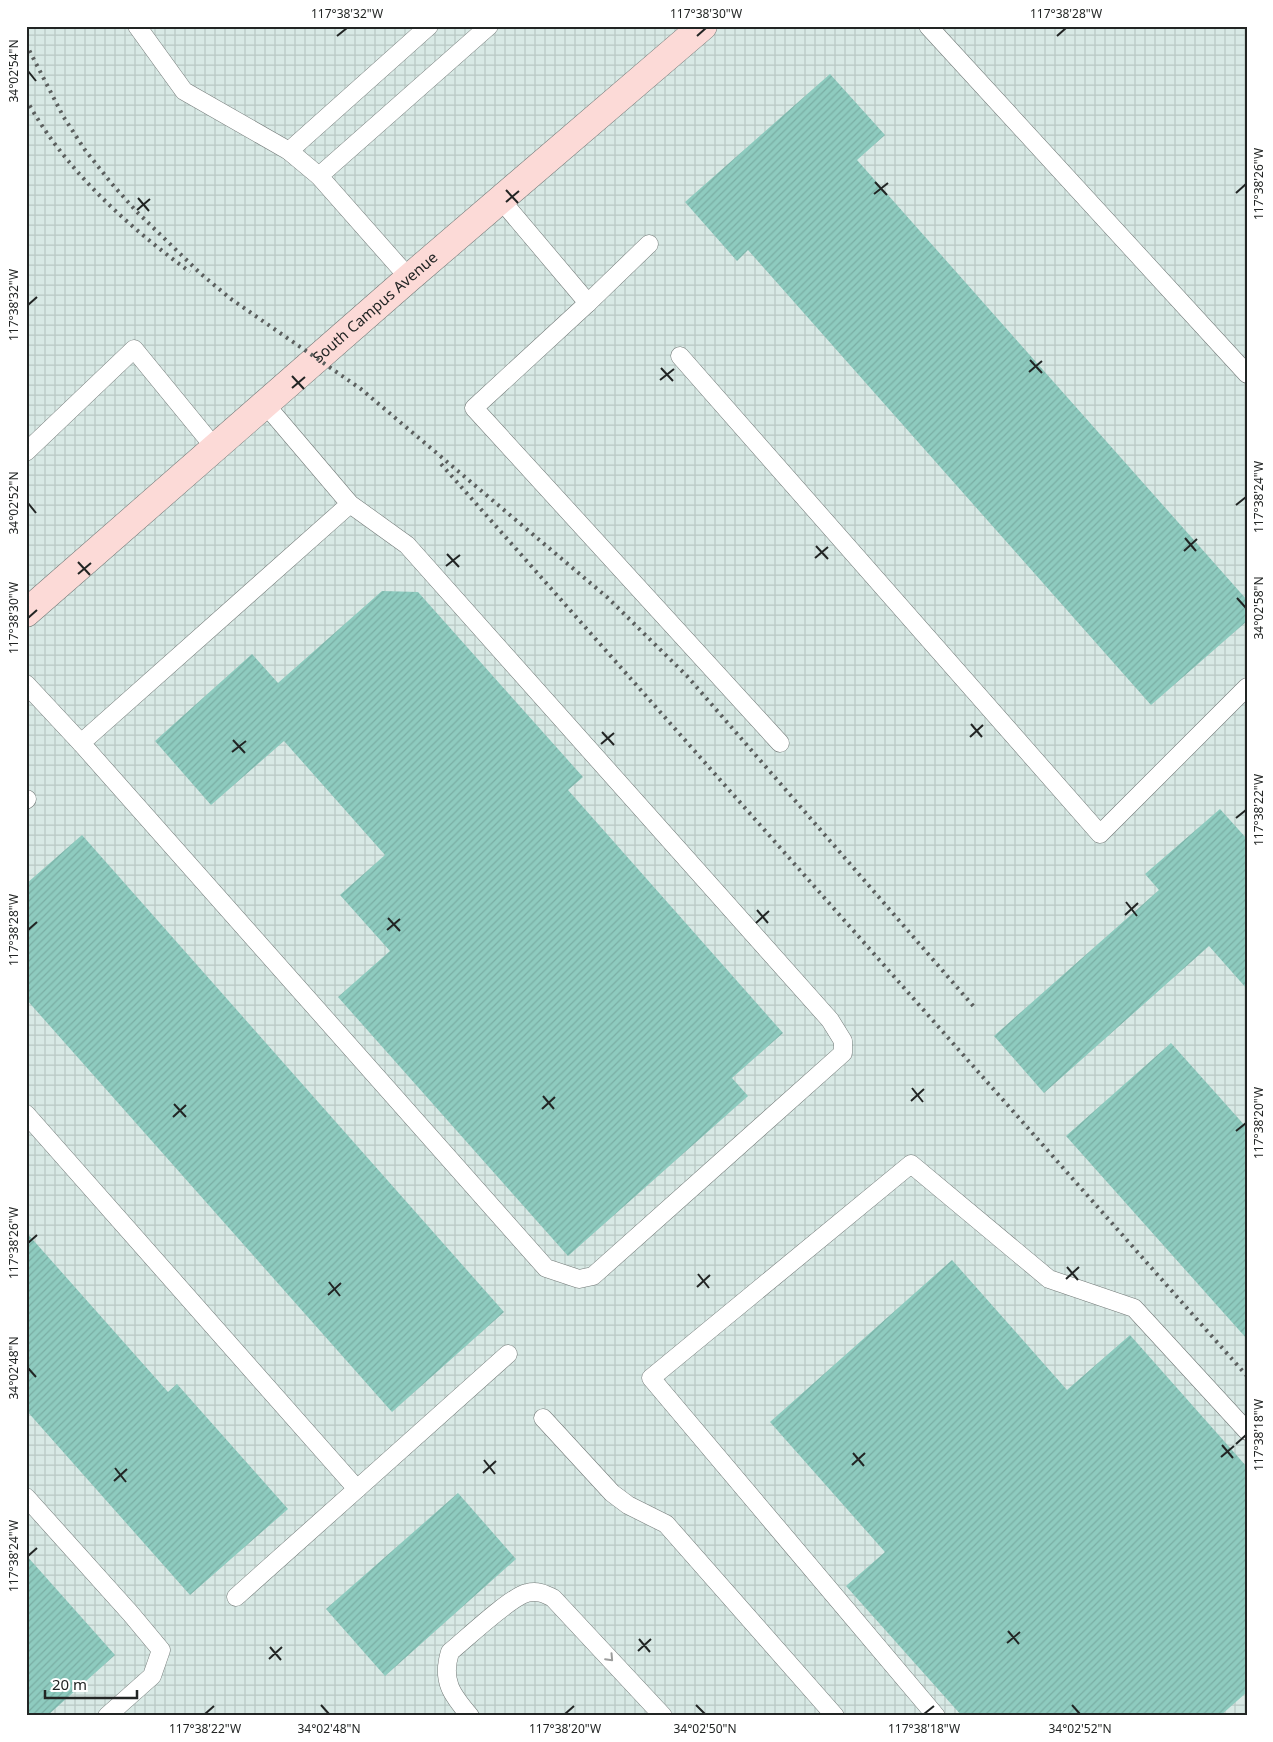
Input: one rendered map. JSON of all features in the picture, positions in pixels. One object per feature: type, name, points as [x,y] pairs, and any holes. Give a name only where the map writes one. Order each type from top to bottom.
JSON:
[{"type":"street","name":"South Campus Avenue","points":[[26,613],[409,278],[703,26]]},
{"type":"lane","points":[[136,26],[184,91],[289,151],[318,176],[409,278]]},
{"type":"lane","points":[[289,151],[429,26]]},
{"type":"lane","points":[[318,176],[489,26]]},
{"type":"lane","points":[[928,26],[1247,374]]},
{"type":"lane","points":[[501,200],[588,303]]},
{"type":"lane","points":[[649,244],[474,408],[780,743]]},
{"type":"lane","points":[[26,452],[134,349],[215,448]]},
{"type":"lane","points":[[680,356],[1100,834],[1247,687]]},
{"type":"lane","points":[[26,684],[546,1268],[579,1279],[594,1276],[843,1053],[843,1041],[830,1020],[407,545],[350,504],[265,404]]},
{"type":"lane","points":[[80,743],[350,504]]},
{"type":"lane","points":[[26,1114],[357,1489]]},
{"type":"lane","points":[[936,1716],[651,1378],[911,1164],[1049,1279],[1134,1308],[1247,1431]]},
{"type":"lane","points":[[236,1598],[508,1354]]},
{"type":"lane","points":[[543,1418],[612,1493],[628,1505],[666,1524],[834,1716]]},
{"type":"lane","points":[[26,1497],[161,1650],[152,1676],[107,1716]]},
{"type":"lane","points":[[470,1716],[457,1700],[446,1679],[446,1665],[450,1652],[511,1601],[527,1593],[541,1592],[553,1598],[663,1716]]},
{"type":"shaded area","points":[[26,26],[1247,26],[1247,1716],[26,1716]]},
{"type":"building","points":[[830,74],[885,135],[857,160],[1247,600],[1247,621],[1151,705],[748,250],[737,261],[685,202]]},
{"type":"building","points":[[382,591],[418,592],[583,777],[568,790],[783,1033],[732,1078],[748,1096],[568,1256],[338,997],[390,951],[340,895],[385,855],[284,741],[211,805],[155,741],[252,654],[278,683]]},
{"type":"building","points":[[1220,809],[1247,839],[1247,989],[1209,946],[1044,1093],[994,1036],[1159,890],[1145,874]]},
{"type":"building","points":[[82,835],[504,1312],[392,1412],[26,999],[26,884]]},
{"type":"building","points":[[1171,1043],[1247,1128],[1247,1339],[1066,1136]]},
{"type":"building","points":[[26,1232],[168,1392],[177,1384],[288,1509],[190,1595],[26,1410]]},
{"type":"building","points":[[952,1260],[1067,1390],[1130,1335],[1247,1467],[1247,1692],[1220,1716],[962,1716],[846,1586],[885,1552],[770,1422]]},
{"type":"building","points":[[458,1493],[516,1559],[385,1676],[326,1609]]},
{"type":"building","points":[[26,1555],[115,1655],[47,1716],[26,1716]]},
{"type":"railway","points":[[26,44],[63,116],[85,150],[137,212],[201,274],[231,299],[361,389],[608,598],[687,676],[975,1008]]},
{"type":"railway","points":[[26,99],[41,125],[59,149],[98,194],[143,235],[190,272]]},
{"type":"railway","points":[[441,464],[1247,1376]]}]
